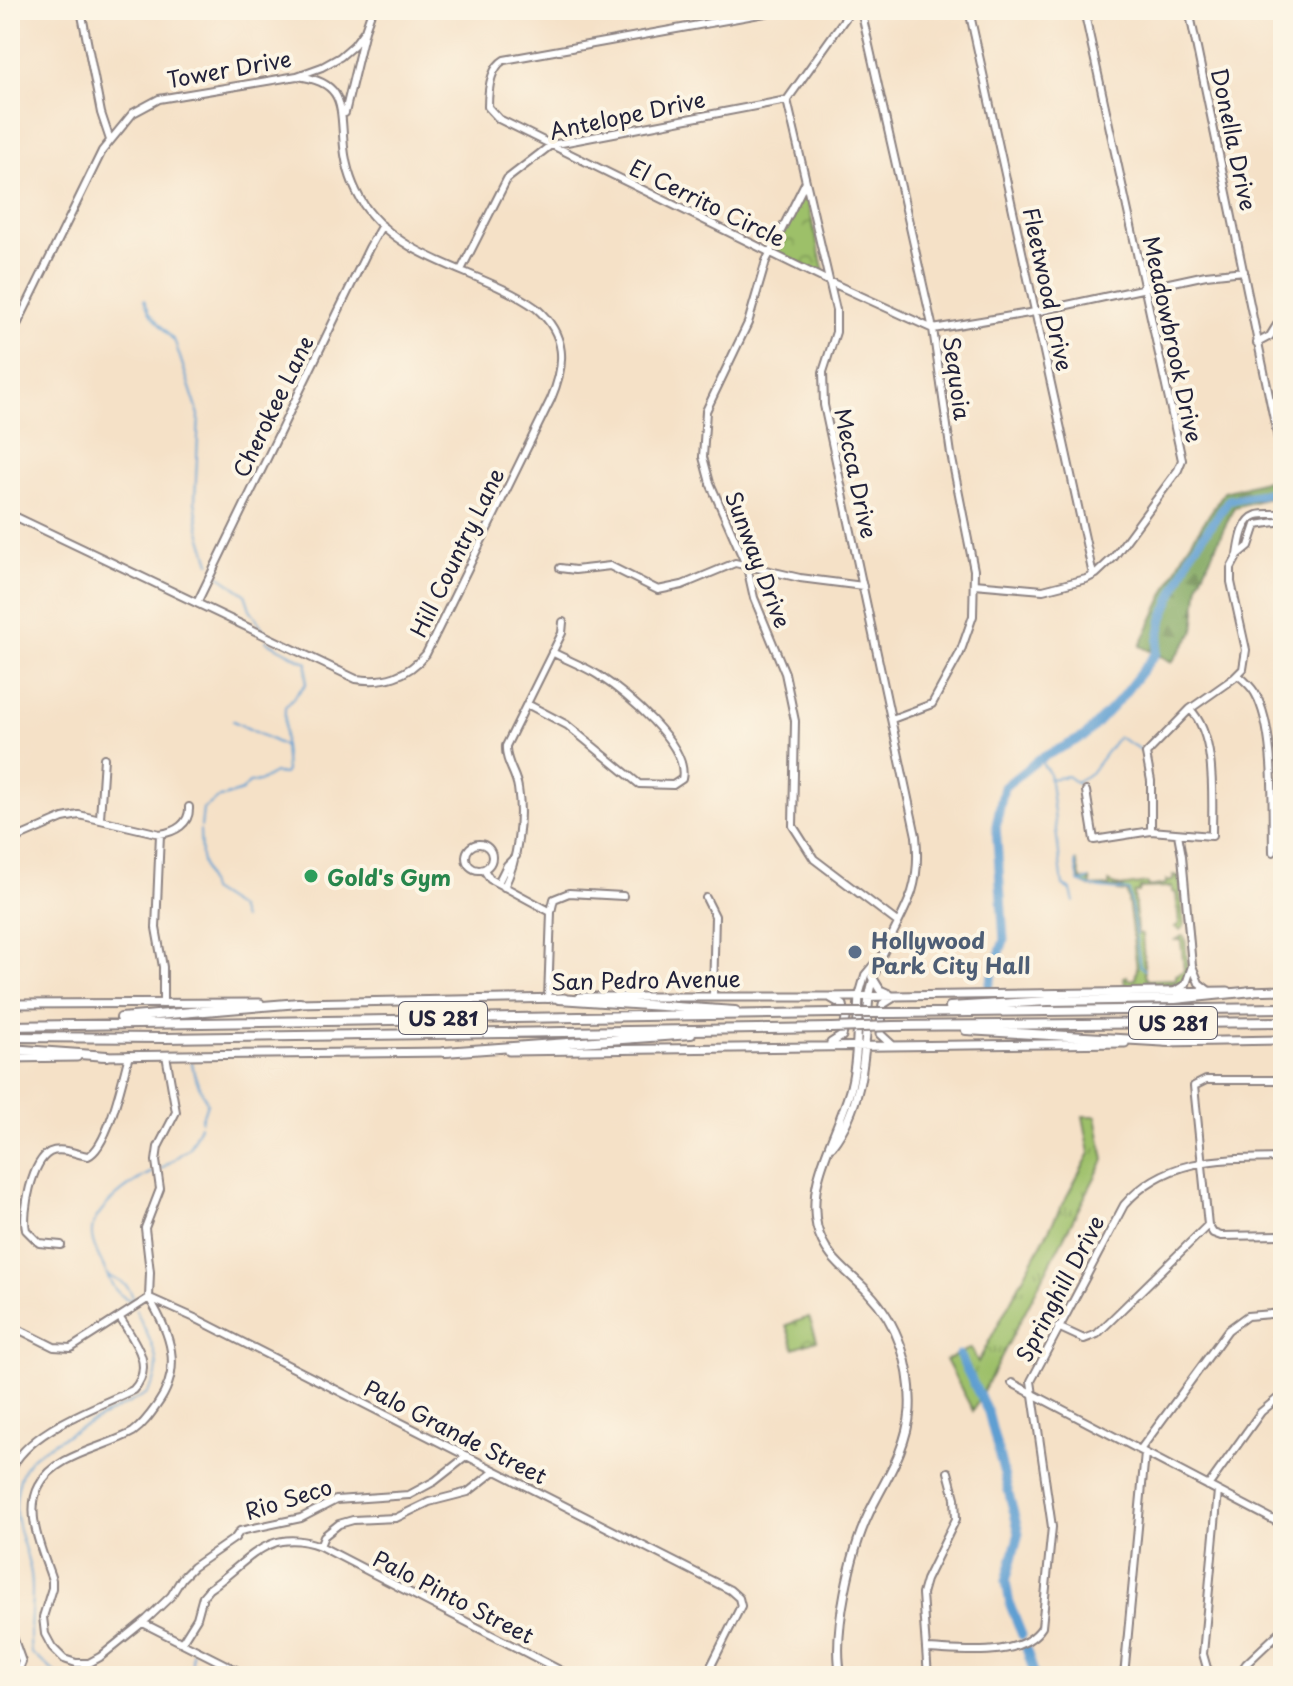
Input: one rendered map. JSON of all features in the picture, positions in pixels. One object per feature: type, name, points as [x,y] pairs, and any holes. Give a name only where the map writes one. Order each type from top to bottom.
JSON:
[{"type":"highway","points":[[908,1012],[1048,1001],[1175,999],[1253,991]]},
{"type":"highway","points":[[559,999],[763,1015]]},
{"type":"highway","points":[[11,1026],[299,1003]]},
{"type":"highway","name":"US 281","points":[[11,1026],[1283,1008]]},
{"type":"highway","name":"US 281","points":[[10,1037],[165,1038],[1283,1022]]},
{"type":"highway","points":[[893,1026],[1171,1042]]},
{"type":"highway","points":[[445,1052],[732,1029]]},
{"type":"highway","points":[[10,1049],[107,1056]]},
{"type":"main road","points":[[872,977],[880,990],[895,995]]},
{"type":"main road","name":"San Pedro Avenue","points":[[10,1004],[1283,990]]},
{"type":"main road","points":[[893,1046],[880,1034],[881,1011],[886,1001],[895,995]]},
{"type":"main road","points":[[841,1676],[838,1638],[855,1557],[865,1524],[902,1447],[908,1425],[910,1392],[903,1352],[889,1321],[870,1294],[834,1261],[820,1234],[815,1204],[821,1169],[828,1151],[853,1112],[861,1085],[859,996]]},
{"type":"main road","name":"Mecca Drive","points":[[860,1046],[869,996]]},
{"type":"main road","points":[[823,997],[835,999],[843,1005],[846,1019],[842,1036],[828,1046]]},
{"type":"main road","points":[[10,1058],[1282,1040]]},
{"type":"main road","points":[[828,1046],[849,1055],[859,1068]]},
{"type":"main road","points":[[859,1068],[875,1051],[893,1046]]},
{"type":"street","points":[[81,10],[99,103],[110,140]]},
{"type":"street","name":"Tower Drive","points":[[10,339],[102,151],[133,113],[159,99],[297,76],[340,57],[365,30],[372,10]]},
{"type":"street","name":"El Cerrito Circle","points":[[782,10],[523,56],[498,64],[493,72],[488,99],[491,113],[828,281],[933,329]]},
{"type":"street","points":[[787,100],[851,10]]},
{"type":"street","name":"Sequoia","points":[[861,10],[933,329],[951,454],[971,550],[974,584],[973,616],[960,653],[932,704],[892,719]]},
{"type":"street","name":"Fleetwood Drive","points":[[969,10],[1093,575]]},
{"type":"street","name":"Meadowbrook Drive","points":[[974,584],[1043,590],[1086,579],[1103,570],[1178,470],[1182,460],[1084,10]]},
{"type":"street","name":"Donella Drive","points":[[1189,10],[1283,463]]},
{"type":"street","name":"Hill Country Lane","points":[[344,124],[365,30]]},
{"type":"street","name":"Hill Country Lane","points":[[10,514],[356,679],[380,681],[399,676],[426,654],[544,415],[562,369],[559,342],[551,325],[525,301],[406,244],[382,225],[365,206],[348,172],[341,104],[332,91],[317,80],[297,76]]},
{"type":"street","name":"Antelope Drive","points":[[461,270],[507,179],[551,145],[787,100]]},
{"type":"street","name":"Mecca Drive","points":[[787,100],[837,322],[823,372],[822,389],[915,821],[918,853],[912,892],[880,957],[869,996]]},
{"type":"street","name":"Sunway Drive","points":[[806,181],[770,252],[748,323],[706,411],[703,457],[710,483],[747,567],[754,598],[785,673],[795,721],[793,826],[814,859],[897,922]]},
{"type":"street","name":"Cherokee Lane","points":[[197,603],[382,225]]},
{"type":"street","points":[[933,329],[1035,312],[1206,275],[1244,271]]},
{"type":"street","points":[[1257,343],[1270,336],[1283,315]]},
{"type":"street","points":[[1151,831],[1151,781],[1146,754],[1190,709],[1243,669],[1246,650],[1231,575],[1232,565],[1238,555],[1243,530],[1251,518],[1283,513]]},
{"type":"street","points":[[1238,555],[1249,546],[1259,523],[1283,521]]},
{"type":"street","points":[[560,568],[575,570],[610,566],[658,590],[682,585],[735,563],[800,578],[863,586]]},
{"type":"street","points":[[501,885],[507,865],[516,856],[518,788],[507,759],[506,746],[562,633],[563,622]]},
{"type":"street","points":[[527,704],[567,725],[639,784],[673,785],[682,779],[683,769],[662,729],[602,678],[552,652]]},
{"type":"street","points":[[1238,675],[1256,694],[1267,736],[1272,775],[1273,852]]},
{"type":"street","points":[[1086,791],[1094,840],[1151,831],[1212,836],[1211,766],[1204,733],[1190,709]]},
{"type":"street","points":[[100,818],[104,758]]},
{"type":"street","points":[[10,841],[68,817],[84,815],[160,834],[178,828],[187,819],[189,807]]},
{"type":"street","points":[[160,834],[156,935],[163,967],[163,1004]]},
{"type":"street","points":[[1181,834],[1192,966],[1199,983],[1208,990]]},
{"type":"street","points":[[475,845],[484,845],[491,851],[491,864],[484,870],[474,870],[467,861],[467,853],[475,845]]},
{"type":"street","points":[[484,870],[490,879],[551,912]]},
{"type":"street","points":[[548,999],[554,899],[563,894],[623,896]]},
{"type":"street","points":[[706,898],[715,916],[713,995]]},
{"type":"street","name":"Mecca Drive","points":[[859,996],[865,975],[880,957]]},
{"type":"street","points":[[1175,991],[1186,984],[1192,966]]},
{"type":"street","points":[[1282,1040],[1283,1058]]},
{"type":"street","points":[[61,1245],[39,1243],[26,1230],[25,1204],[40,1161],[53,1151],[88,1156],[96,1152],[129,1055]]},
{"type":"street","points":[[10,1325],[54,1347],[66,1349],[77,1346],[149,1298],[145,1228],[160,1189],[156,1161],[158,1147],[176,1112],[166,1055]]},
{"type":"street","points":[[1283,1080],[1206,1080],[1196,1084],[1193,1091],[1208,1225],[1213,1233],[1221,1236],[1283,1235]]},
{"type":"street","name":"Springhill Drive","points":[[926,1649],[998,1651],[1033,1637],[1042,1627],[1052,1527],[1036,1409],[1031,1393],[1033,1374],[1124,1205],[1145,1185],[1200,1161],[1283,1158]]},
{"type":"street","points":[[1058,1327],[1084,1339],[1097,1334],[1208,1225]]},
{"type":"street","name":"Palo Grande Street","points":[[149,1298],[197,1319],[730,1590],[741,1603],[740,1609],[706,1676]]},
{"type":"street","name":"Rio Seco","points":[[149,1298],[172,1348],[172,1374],[164,1396],[147,1419],[132,1432],[73,1456],[47,1475],[35,1495],[36,1526],[52,1580],[43,1617],[46,1637],[64,1659],[85,1664],[97,1659],[143,1623],[171,1596],[184,1575],[235,1538],[240,1531],[301,1518],[336,1500],[409,1495],[442,1477],[467,1456]]},
{"type":"street","points":[[1124,1676],[1142,1451],[1228,1330],[1247,1316],[1283,1313]]},
{"type":"street","points":[[10,1472],[19,1455],[43,1435],[133,1390],[139,1383],[145,1369],[144,1362],[120,1318]]},
{"type":"street","points":[[1012,1383],[1283,1525]]},
{"type":"street","points":[[1208,1486],[1261,1412],[1283,1394]]},
{"type":"street","name":"Rio Seco","points":[[182,1642],[197,1618],[203,1596],[209,1589],[269,1545],[292,1538],[320,1546],[324,1536],[339,1524],[353,1520],[396,1518],[429,1502],[468,1492],[495,1471]]},
{"type":"street","points":[[928,1676],[922,1608],[924,1587],[956,1519],[955,1498],[948,1472]]},
{"type":"street","points":[[1214,1676],[1207,1668],[1203,1654],[1218,1491]]},
{"type":"street","points":[[284,1521],[292,1538]]},
{"type":"street","name":"Palo Pinto Street","points":[[320,1546],[571,1676]]},
{"type":"street","points":[[10,1570],[12,1634],[22,1666],[16,1676]]},
{"type":"street","points":[[143,1623],[248,1676]]},
{"type":"street","points":[[1238,1676],[1246,1664],[1283,1629]]},
{"type":"green space","points":[[805,190],[824,272],[821,274],[775,251]]},
{"type":"green space","points":[[1281,476],[1283,494],[1234,507],[1199,582],[1194,632],[1172,662],[1140,646],[1185,551],[1224,492]]},
{"type":"green space","points":[[1076,861],[1081,880],[1090,879],[1091,887],[1109,886],[1109,882],[1120,887],[1147,883],[1149,887],[1166,884],[1166,880],[1170,882],[1174,879],[1173,875],[1179,876],[1184,926],[1180,930],[1175,927],[1179,924],[1176,893],[1172,892],[1172,887],[1140,888],[1139,892],[1134,893],[1137,933],[1142,934],[1145,975],[1148,980],[1176,979],[1176,975],[1184,971],[1181,940],[1176,940],[1182,936],[1185,938],[1188,973],[1182,982],[1168,984],[1173,986],[1125,987],[1124,977],[1135,979],[1137,968],[1127,892],[1117,891],[1124,888],[1090,887],[1080,882]]},
{"type":"green space","points":[[1083,1116],[1096,1116],[1104,1160],[973,1411],[946,1360],[971,1348],[978,1362],[1090,1153]]},
{"type":"green space","points":[[809,1317],[817,1340],[794,1348],[786,1325]]},
{"type":"waterway","points":[[144,300],[150,313],[175,342],[199,415],[195,501],[199,528],[210,563]]},
{"type":"waterway","points":[[989,985],[1004,940],[996,826],[1004,787],[1039,759],[1085,736],[1120,699],[1156,653],[1163,618],[1191,553],[1229,500],[1283,490]]},
{"type":"waterway","points":[[217,574],[245,594],[250,609],[265,632]]},
{"type":"waterway","points":[[201,827],[203,809],[217,799],[242,791],[249,783],[286,771],[285,707],[306,684],[307,663],[266,641]]},
{"type":"waterway","points":[[233,721],[282,745]]},
{"type":"waterway","points":[[1075,782],[1091,773],[1118,737],[1141,750]]},
{"type":"waterway","points":[[1039,759],[1049,773],[1063,886],[1071,890],[1074,902]]},
{"type":"waterway","points":[[1050,779],[1067,776],[1078,784]]},
{"type":"waterway","points":[[200,830],[201,858],[210,890],[238,908],[242,919]]},
{"type":"waterway","points":[[1075,861],[1079,882],[1091,887],[1129,891],[1140,966],[1145,970]]},
{"type":"waterway","points":[[1080,883],[1089,879]]},
{"type":"waterway","points":[[192,1062],[207,1103],[201,1121]]},
{"type":"waterway","points":[[161,1169],[189,1148],[200,1126]]},
{"type":"waterway","points":[[133,1301],[115,1290],[110,1281],[94,1245],[93,1226],[114,1198],[154,1171]]},
{"type":"waterway","points":[[109,1276],[128,1288],[133,1301]]},
{"type":"waterway","points":[[60,1676],[31,1653],[32,1584],[17,1522],[18,1486],[25,1467],[37,1454],[146,1394],[153,1384],[157,1363],[136,1310]]},
{"type":"waterway","points":[[959,1355],[988,1412],[1019,1533],[1006,1581],[1010,1605],[1022,1635]]},
{"type":"waterway","points":[[1025,1645],[1035,1676]]},
{"type":"waterway","points":[[192,1652],[192,1676]]},
{"type":"place","name":"Gold's Gym","points":[[311,876]]},
{"type":"place","name":"Hollywood Park City Hall","points":[[855,952]]}]
